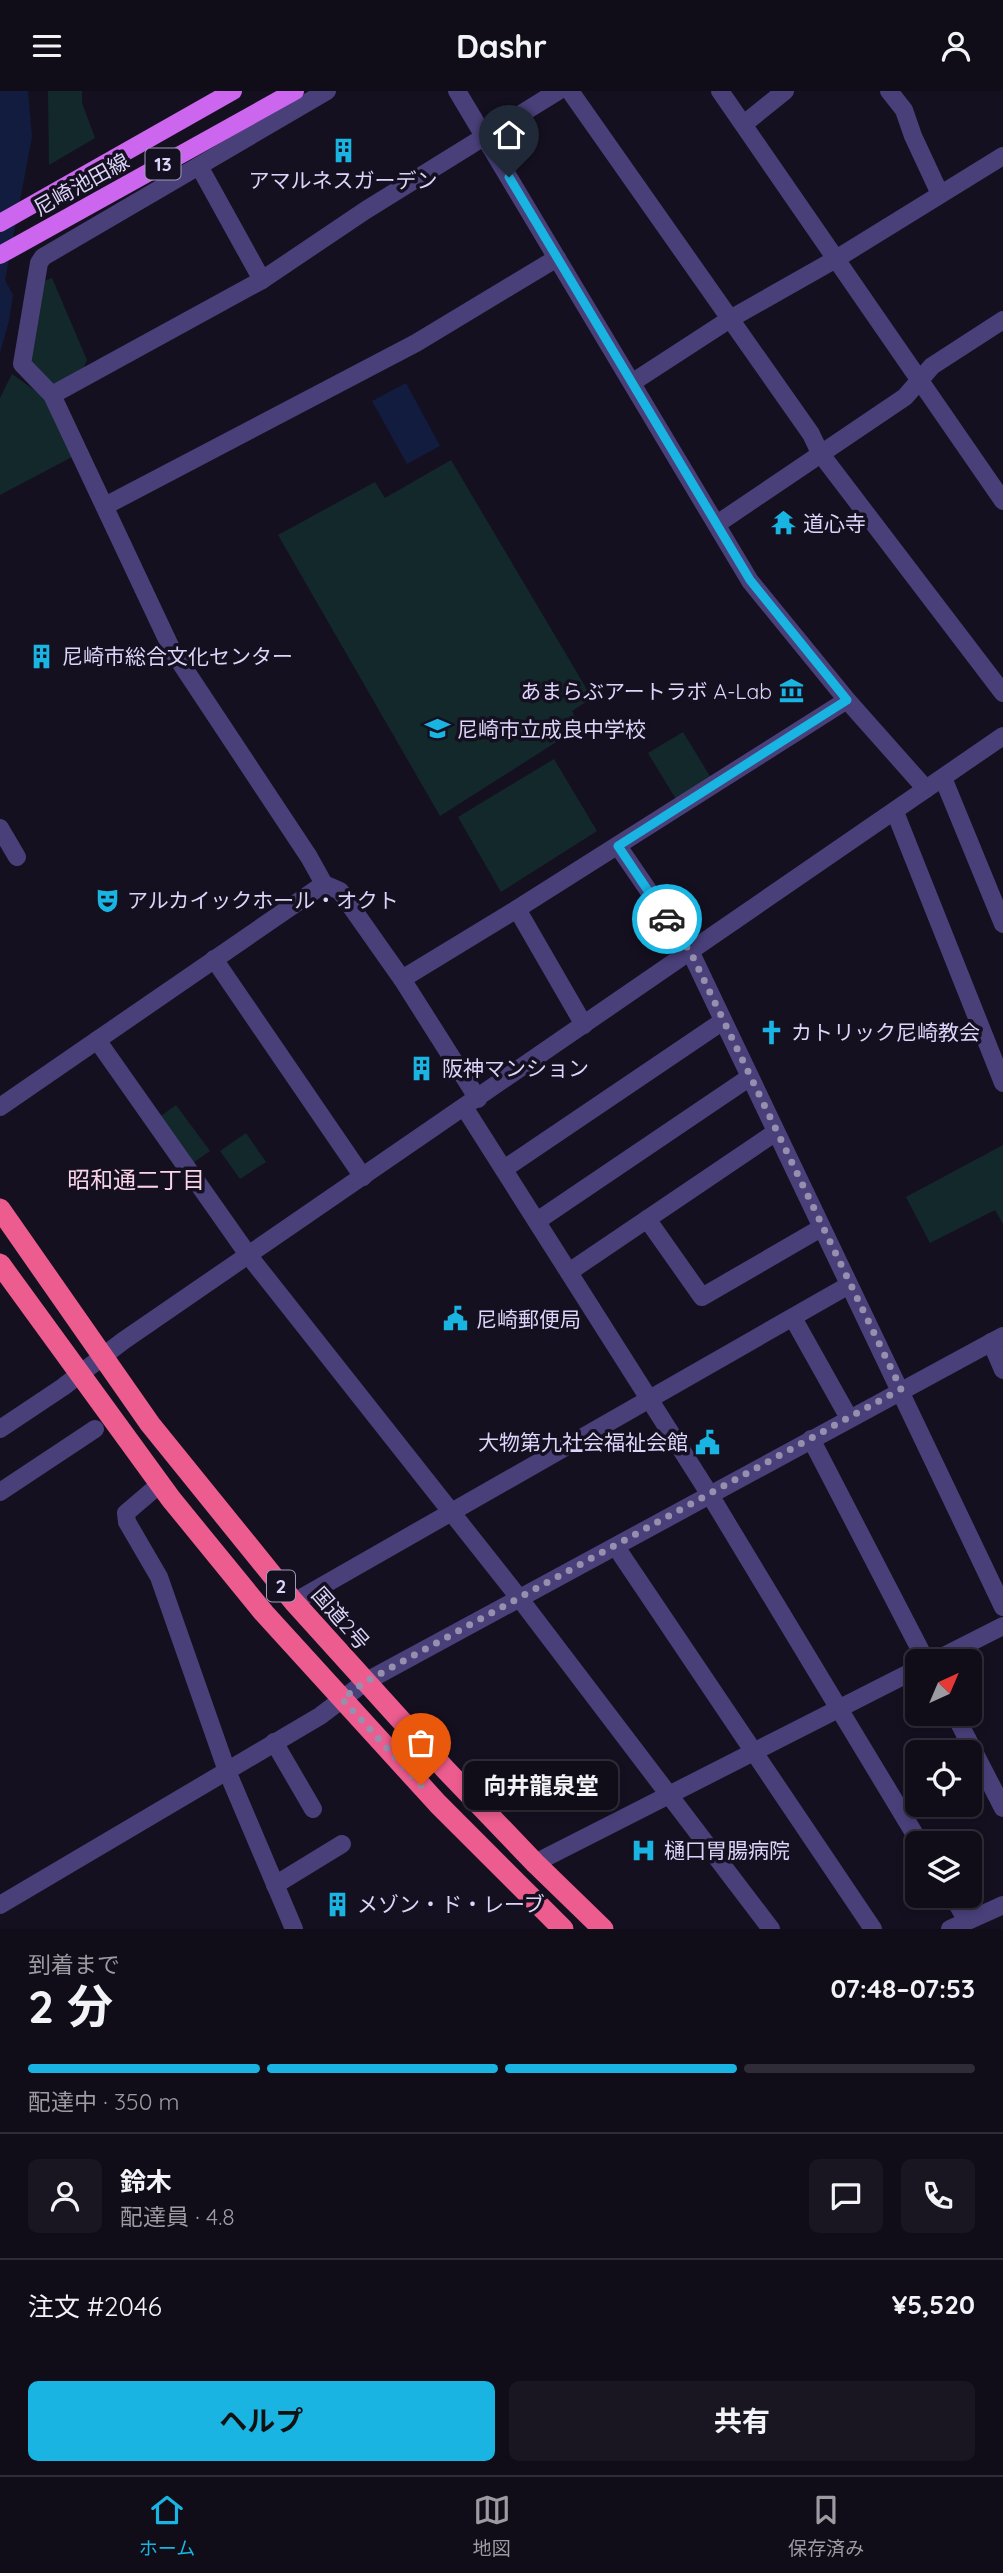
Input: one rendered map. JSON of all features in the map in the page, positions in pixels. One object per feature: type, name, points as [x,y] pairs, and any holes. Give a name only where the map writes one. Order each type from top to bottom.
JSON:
[{"type":"highway","name":"国道2号","points":[[0,1209],[150,1424],[294,1602],[365,1682],[535,1863],[603,1929]]},
{"type":"highway","name":"2","points":[[0,1264],[160,1484],[264,1613],[438,1804],[563,1929]]},
{"type":"main road","name":"尼崎池田線","points":[[0,223],[233,91]]},
{"type":"main road","name":"尼崎池田線","points":[[0,255],[295,91]]},
{"type":"street","points":[[327,91],[52,250],[38,263],[22,364],[52,395],[172,650],[309,857],[324,884],[340,891],[402,979],[471,1103],[503,1169],[710,1495],[913,1831]]},
{"type":"street","points":[[457,91],[750,580],[847,700],[926,789]]},
{"type":"street","points":[[52,395],[262,280],[366,210],[558,91]]},
{"type":"street","points":[[570,91],[811,433],[820,453],[1003,693]]},
{"type":"street","points":[[720,91],[1003,501]]},
{"type":"street","points":[[744,124],[785,91]]},
{"type":"street","points":[[889,91],[904,110],[940,194]]},
{"type":"street","points":[[633,382],[730,319],[836,259],[1003,156]]},
{"type":"street","points":[[199,166],[262,280]]},
{"type":"street","points":[[105,506],[416,342],[557,258]]},
{"type":"street","points":[[717,524],[905,397],[932,366],[1003,320]]},
{"type":"street","points":[[402,979],[847,700]]},
{"type":"street","points":[[0,1429],[1003,736]]},
{"type":"street","points":[[943,778],[1003,924]]},
{"type":"street","points":[[895,812],[1003,1083]]},
{"type":"street","points":[[0,828],[16,857]]},
{"type":"street","points":[[618,846],[691,953],[1003,1607]]},
{"type":"street","points":[[0,1107],[324,884]]},
{"type":"street","points":[[517,909],[584,1025]]},
{"type":"street","points":[[214,959],[363,1177]]},
{"type":"street","points":[[503,1169],[723,1021]]},
{"type":"street","points":[[97,1040],[249,1257],[520,1599],[771,1929]]},
{"type":"street","points":[[537,1221],[750,1077]]},
{"type":"street","points":[[569,1272],[776,1132]]},
{"type":"street","points":[[647,1219],[702,1297],[821,1228]]},
{"type":"street","points":[[294,1602],[849,1285]]},
{"type":"street","points":[[793,1318],[849,1418]]},
{"type":"street","points":[[0,1905],[320,1716],[365,1682],[997,1339],[1003,1370]]},
{"type":"street","points":[[0,1492],[95,1429]]},
{"type":"street","points":[[811,1439],[920,1649]]},
{"type":"street","points":[[160,1484],[126,1513],[127,1522],[159,1577],[227,1770],[294,1929]]},
{"type":"street","points":[[615,1547],[873,1929]]},
{"type":"street","points":[[958,1649],[1003,1626]]},
{"type":"street","points":[[535,1863],[905,1675]]},
{"type":"street","points":[[961,1726],[1003,1808]]},
{"type":"street","points":[[274,1742],[313,1809]]},
{"type":"street","points":[[275,1885],[342,1844]]},
{"type":"street","points":[[960,1908],[967,1921]]},
{"type":"street","points":[[950,1929],[1002,1908]]},
{"type":"green space","points":[[48,91],[82,91],[82,103],[95,138],[49,165]]},
{"type":"green space","points":[[52,278],[87,360],[81,373],[54,387],[33,366],[30,357],[42,282]]},
{"type":"green space","points":[[12,374],[44,397],[72,457],[0,495],[0,398]]},
{"type":"green space","points":[[451,460],[592,698],[572,711],[580,727],[440,816],[278,535],[375,482],[385,498]]},
{"type":"green space","points":[[683,732],[711,778],[676,799],[648,753]]},
{"type":"green space","points":[[554,759],[597,831],[501,892],[458,817]]},
{"type":"green space","points":[[176,1105],[210,1151],[193,1163],[161,1116]]},
{"type":"green space","points":[[246,1133],[266,1162],[240,1179],[220,1151]]},
{"type":"green space","points":[[1003,1145],[1003,1224],[995,1210],[930,1243],[906,1197]]},
{"type":"water","points":[[0,91],[28,91],[32,137],[5,280],[13,295],[0,353]]},
{"type":"water","points":[[406,383],[440,446],[407,464],[372,401]]},
{"type":"way so far","points":[[421,1785],[342,1699],[365,1682],[901,1389],[691,953],[667,919]]},
{"type":"place","name":"アマルネスガーデン","points":[[343,151]]},
{"type":"place","name":"道心寺","points":[[783,523]]},
{"type":"place","name":"尼崎市総合文化センター","points":[[42,656]]},
{"type":"place","name":"あまらぶアートラボ A-Lab","points":[[792,691]]},
{"type":"place","name":"尼崎市立成良中学校","points":[[437,729]]},
{"type":"place","name":"アルカイックホール・オクト","points":[[107,900]]},
{"type":"place","name":"カトリック尼崎教会","points":[[771,1032]]},
{"type":"place","name":"阪神マンション","points":[[422,1068]]},
{"type":"place","name":"尼崎郵便局","points":[[456,1319]]},
{"type":"place","name":"大物第九社会福祉会館","points":[[708,1442]]},
{"type":"place","name":"向井龍泉堂","points":[[421,1785]]},
{"type":"place","name":"樋口胃腸病院","points":[[644,1850]]},
{"type":"place","name":"メゾン・ド・レーブ","points":[[337,1904]]},
{"type":"district","name":"昭和通二丁目","points":[[136,1179]]},
{"type":"route","points":[[509,177],[750,580],[847,700],[618,846],[667,919]]}]
